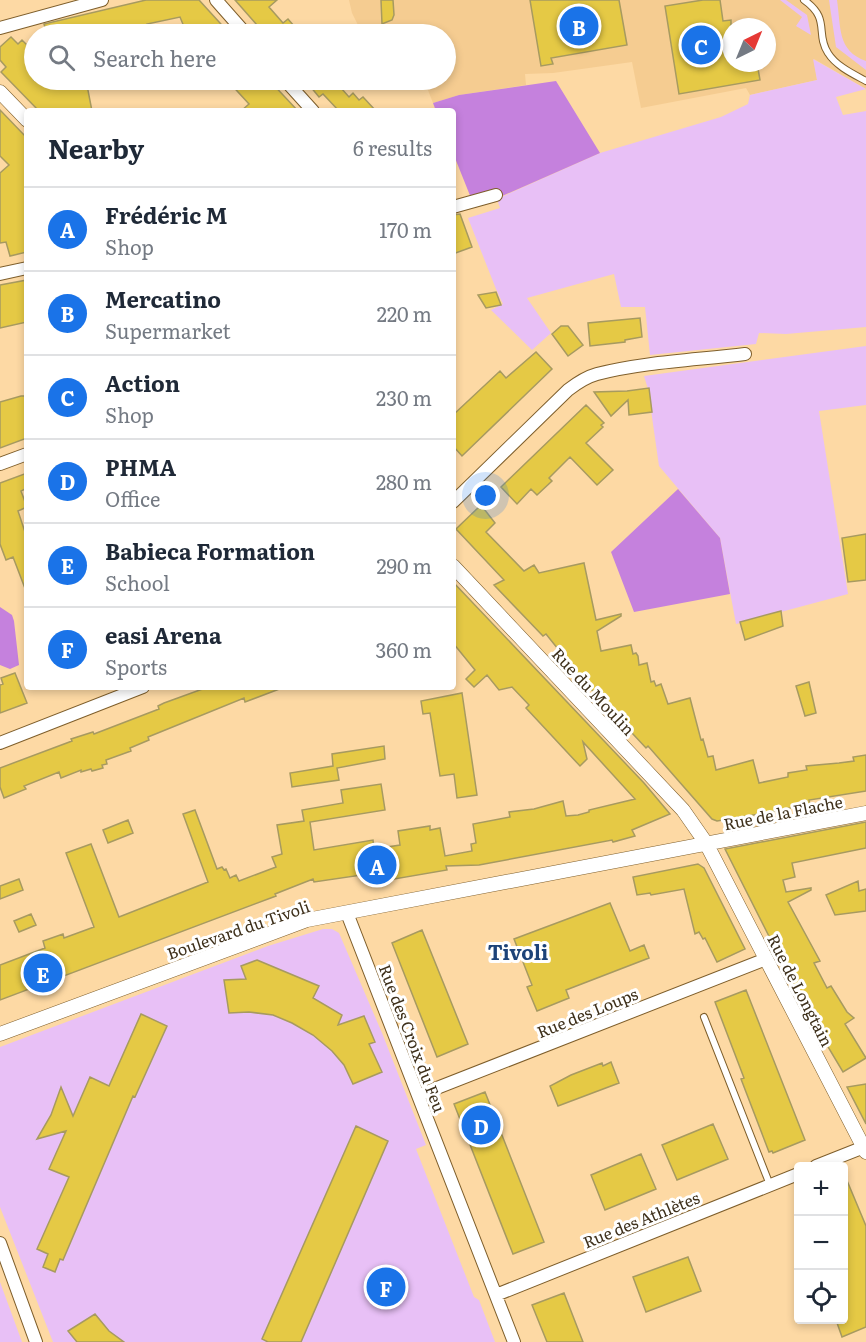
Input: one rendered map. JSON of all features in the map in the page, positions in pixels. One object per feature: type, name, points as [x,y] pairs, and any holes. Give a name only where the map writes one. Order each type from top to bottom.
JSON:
[{"type":"street","points":[[0,28],[102,0]]},
{"type":"street","points":[[216,0],[237,24]]},
{"type":"street","points":[[294,90],[310,108]]},
{"type":"street","points":[[0,92],[24,117]]},
{"type":"street","points":[[456,206],[496,195]]},
{"type":"street","points":[[0,274],[24,269]]},
{"type":"street","points":[[456,499],[568,390],[586,378],[596,374],[651,365],[745,354]]},
{"type":"street","points":[[0,464],[24,455]]},
{"type":"street","name":"Rue du Moulin","points":[[456,569],[683,810],[706,843]]},
{"type":"street","points":[[0,742],[135,690]]},
{"type":"street","name":"Rue de la Flache","points":[[706,843],[866,813]]},
{"type":"street","name":"Boulevard du Tivoli","points":[[0,1034],[306,920],[706,843]]},
{"type":"street","name":"Rue de Longtain","points":[[706,843],[865,1150]]},
{"type":"street","name":"Rue des Croix du Feu","points":[[347,913],[514,1342]]},
{"type":"street","name":"Rue des Loups","points":[[419,1095],[766,959]]},
{"type":"street","points":[[830,1162],[865,1150]]},
{"type":"street","name":"Rue des Athlètes","points":[[496,1295],[794,1176]]},
{"type":"street","points":[[0,1243],[36,1342]]},
{"type":"lane","points":[[804,0],[818,12],[827,53],[845,69],[866,81]]},
{"type":"lane","points":[[704,1017],[770,1185]]},
{"type":"shaded area","points":[[349,0],[866,0],[866,89],[814,59],[817,80],[750,95],[746,88],[641,108],[632,62],[553,73],[525,74],[526,85],[459,95],[433,103],[428,90],[456,90],[456,24],[358,24]]},
{"type":"shaded area","points":[[780,0],[786,0],[807,15],[811,35],[796,26],[802,17]]},
{"type":"shaded area","points":[[829,0],[837,0],[842,37],[850,51],[866,61],[866,70],[836,47]]},
{"type":"shaded area","points":[[813,59],[866,89],[836,97],[843,115],[866,111],[866,327],[786,334],[759,333],[756,344],[650,355],[645,307],[621,307],[614,274],[527,298],[551,333],[532,350],[491,310],[503,304],[468,218],[500,208],[497,199],[600,153],[721,117],[748,104],[750,95],[817,80]]},
{"type":"shaded area","points":[[556,81],[600,153],[475,208],[456,160],[456,108],[435,108],[433,103],[459,95]]},
{"type":"shaded area","points":[[866,346],[866,405],[819,411],[848,594],[736,624],[720,538],[659,466],[648,389],[644,376]]},
{"type":"shaded area","points":[[678,489],[720,538],[730,594],[634,612],[611,552]]},
{"type":"shaded area","points":[[0,607],[12,615],[14,621],[19,665],[10,669],[0,665]]},
{"type":"shaded area","points":[[323,929],[332,929],[339,933],[382,1033],[426,1145],[416,1149],[474,1297],[479,1300],[495,1342],[53,1342],[0,1207],[0,1047],[268,946]]},
{"type":"shaded area","points":[[0,1282],[22,1342],[0,1342]]},
{"type":"building","points":[[146,0],[199,0],[221,24],[183,24],[180,17],[147,24],[44,24]]},
{"type":"building","points":[[235,0],[277,0],[269,7],[283,23],[288,19],[292,24],[256,24]]},
{"type":"building","points":[[381,0],[393,0],[394,15],[392,20],[382,24]]},
{"type":"building","points":[[530,0],[619,0],[627,45],[551,58],[553,64],[541,66]]},
{"type":"building","points":[[703,0],[720,0],[723,18],[722,72],[759,72],[760,80],[679,94],[665,6]]},
{"type":"building","points":[[11,37],[18,44],[22,40],[24,42],[24,90],[88,90],[91,108],[36,108],[1,72],[6,67],[0,60],[0,47]]},
{"type":"building","points":[[236,90],[278,90],[295,108],[244,108],[249,104]]},
{"type":"building","points":[[313,90],[343,90],[349,97],[353,93],[359,100],[363,97],[373,108],[336,108],[323,94],[319,97]]},
{"type":"building","points":[[0,110],[24,135],[24,253],[10,256],[6,242],[0,243],[0,173],[9,165],[0,156]]},
{"type":"building","points":[[460,214],[472,247],[456,253],[456,215]]},
{"type":"building","points":[[24,281],[24,323],[0,328],[0,285]]},
{"type":"building","points":[[496,292],[501,305],[486,308],[478,295]]},
{"type":"building","points":[[640,318],[642,337],[625,340],[625,342],[590,346],[588,323]]},
{"type":"building","points":[[561,326],[568,326],[583,345],[568,356],[552,334]]},
{"type":"building","points":[[536,352],[552,369],[462,456],[456,449],[456,412],[500,371],[506,378]]},
{"type":"building","points":[[649,388],[652,412],[629,415],[628,400],[611,416],[594,392],[627,391]]},
{"type":"building","points":[[24,396],[24,439],[0,448],[0,402]]},
{"type":"building","points":[[586,405],[604,423],[601,425],[603,427],[586,443],[613,470],[597,485],[570,457],[549,478],[552,481],[537,495],[531,489],[517,504],[501,487]]},
{"type":"building","points":[[24,474],[24,490],[21,491],[24,508],[18,511],[24,529],[24,586],[13,557],[6,560],[0,544],[0,483]]},
{"type":"building","points":[[481,505],[495,523],[486,532],[524,571],[534,565],[539,573],[584,563],[596,620],[621,614],[597,631],[601,651],[631,645],[633,654],[636,653],[638,656],[639,665],[647,663],[651,682],[654,681],[656,686],[661,684],[668,704],[690,698],[701,740],[703,739],[708,757],[713,756],[716,770],[753,760],[759,783],[788,777],[788,773],[807,770],[806,766],[854,761],[853,757],[866,755],[866,791],[809,800],[810,804],[765,813],[717,821],[712,819],[648,746],[646,748],[560,656],[562,654],[546,634],[543,636],[494,585],[504,580],[456,529]]},
{"type":"building","points":[[866,534],[866,580],[848,582],[842,538]]},
{"type":"building","points":[[456,585],[644,783],[670,814],[632,830],[635,836],[613,842],[612,840],[479,865],[446,866],[447,870],[377,882],[375,873],[314,882],[313,879],[275,894],[276,896],[0,1000],[0,965],[45,948],[43,941],[63,934],[64,938],[94,927],[66,853],[91,844],[119,917],[208,882],[183,814],[195,810],[217,869],[222,867],[226,869],[230,878],[236,875],[239,881],[276,867],[272,857],[282,854],[277,825],[304,821],[302,810],[343,803],[341,790],[381,784],[385,810],[310,822],[314,850],[373,840],[374,849],[400,845],[398,831],[430,826],[430,830],[440,828],[445,856],[472,851],[471,844],[476,843],[473,824],[510,817],[509,812],[534,809],[563,801],[566,816],[578,815],[589,812],[589,810],[635,799],[583,742],[587,759],[580,766],[526,708],[529,705],[512,687],[499,690],[487,675],[474,687],[466,679],[475,670],[456,647]]},
{"type":"building","points":[[781,611],[783,626],[745,640],[740,622]]},
{"type":"building","points":[[15,673],[27,703],[0,713],[0,685],[3,684],[1,678]]},
{"type":"building","points":[[809,682],[816,713],[805,716],[796,686]]},
{"type":"building","points":[[200,690],[277,690],[245,702],[244,698],[148,737],[149,740],[130,748],[131,751],[106,760],[107,764],[102,765],[103,768],[81,772],[81,770],[61,778],[59,772],[24,786],[26,789],[4,798],[0,787],[0,768],[72,741],[71,739],[93,732],[94,734],[159,709],[158,706]]},
{"type":"building","points":[[462,693],[477,795],[457,798],[454,774],[440,776],[430,713],[423,714],[421,701]]},
{"type":"building","points":[[384,746],[385,759],[337,768],[339,780],[292,787],[290,773],[333,766],[332,754]]},
{"type":"building","points":[[128,820],[133,833],[108,843],[103,830]]},
{"type":"building","points":[[866,822],[866,848],[792,863],[795,877],[783,880],[786,892],[811,888],[788,902],[820,961],[814,963],[827,988],[831,986],[847,1012],[854,1018],[845,1024],[866,1058],[843,1072],[812,1020],[816,1018],[806,999],[803,1000],[792,982],[725,849]]},
{"type":"building","points":[[698,864],[704,868],[745,949],[717,962],[705,938],[703,939],[699,932],[695,934],[684,889],[637,895],[633,877]]},
{"type":"building","points":[[19,879],[23,890],[0,899],[0,886]]},
{"type":"building","points":[[858,881],[859,891],[866,889],[866,911],[835,915],[826,895]]},
{"type":"building","points":[[610,903],[630,951],[644,945],[649,958],[566,990],[569,998],[537,1011],[527,987],[532,985],[514,939]]},
{"type":"building","points":[[31,914],[36,925],[19,932],[14,921]]},
{"type":"building","points":[[422,930],[468,1044],[437,1057],[392,943]]},
{"type":"building","points":[[257,960],[319,986],[313,998],[342,1015],[338,1025],[364,1016],[375,1042],[369,1044],[382,1072],[353,1084],[344,1065],[313,1035],[273,1015],[249,1012],[229,1013],[224,980],[246,979],[241,966]]},
{"type":"building","points":[[746,990],[805,1140],[773,1153],[769,1152],[715,1002]]},
{"type":"building","points":[[141,1014],[167,1026],[135,1097],[133,1096],[63,1260],[60,1259],[55,1272],[43,1267],[48,1254],[37,1249],[69,1177],[49,1169],[66,1131],[37,1139],[51,1115],[61,1087],[73,1116],[90,1077],[109,1086]]},
{"type":"building","points":[[611,1062],[619,1083],[558,1106],[550,1086],[571,1075],[602,1063],[603,1066]]},
{"type":"building","points":[[866,1084],[866,1124],[847,1087]]},
{"type":"building","points":[[485,1092],[544,1242],[513,1254],[454,1104]]},
{"type":"building","points":[[713,1124],[728,1159],[677,1180],[662,1145]]},
{"type":"building","points":[[356,1126],[388,1141],[301,1342],[268,1342],[262,1339]]},
{"type":"building","points":[[641,1154],[656,1189],[605,1210],[591,1175]]},
{"type":"building","points":[[848,1183],[866,1226],[866,1327],[842,1337],[837,1324],[848,1324]]},
{"type":"building","points":[[688,1257],[701,1291],[646,1312],[633,1277]]},
{"type":"building","points":[[564,1293],[583,1342],[547,1342],[532,1305]]},
{"type":"building","points":[[95,1314],[109,1331],[124,1342],[77,1342],[68,1331]]},
{"type":"place","name":"Mercatino","points":[[579,26]]},
{"type":"place","name":"Action","points":[[701,45]]},
{"type":"place","name":"Frédéric M","points":[[377,865]]},
{"type":"place","name":"Babieca Formation","points":[[43,973]]},
{"type":"place","name":"PHMA","points":[[481,1125]]},
{"type":"place","name":"easi Arena","points":[[386,1287]]},
{"type":"district","name":"Tivoli","points":[[518,951]]}]
